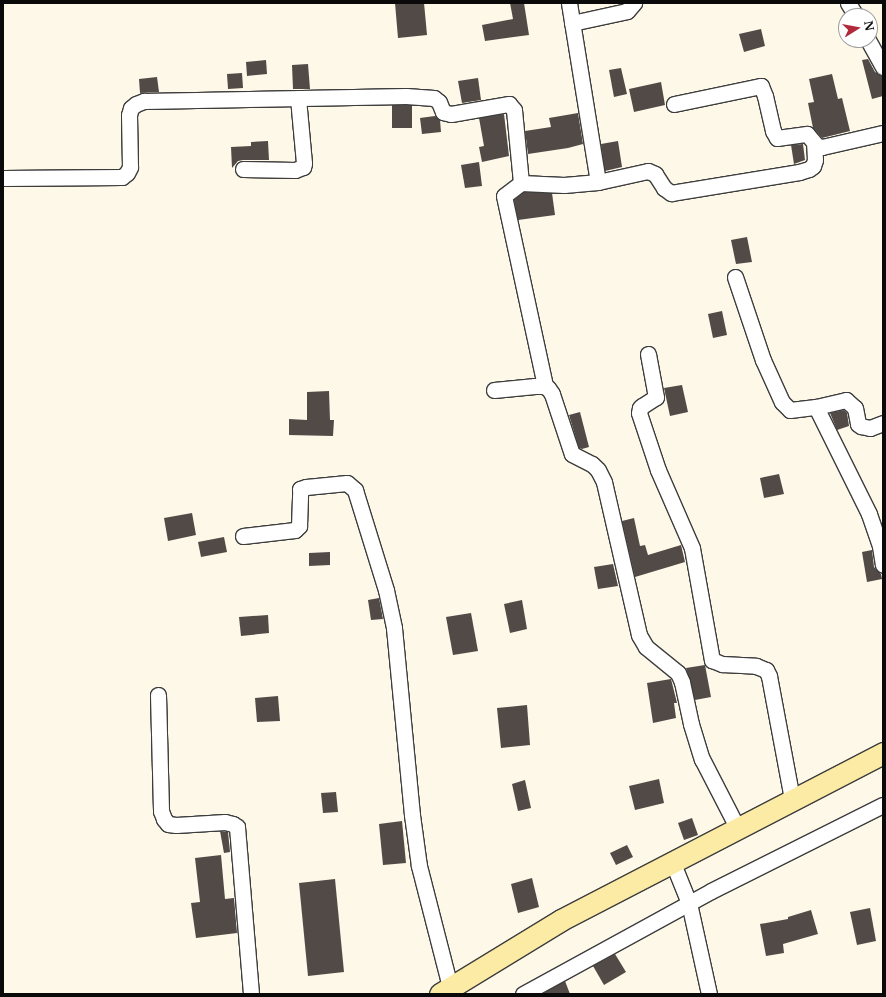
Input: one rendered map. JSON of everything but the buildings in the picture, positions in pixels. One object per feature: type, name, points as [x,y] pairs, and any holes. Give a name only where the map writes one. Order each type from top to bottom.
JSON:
[{"type":"main road","points":[[445,990],[561,920],[675,867],[792,799],[883,753]]},
{"type":"street","points":[[569,3],[598,182]]},
{"type":"street","points":[[572,23],[627,11],[634,3]]},
{"type":"street","points":[[872,48],[883,68]]},
{"type":"street","points":[[674,104],[761,86],[765,96],[773,131],[777,138],[807,134],[817,146],[826,146],[883,133]]},
{"type":"street","points":[[3,178],[122,177],[127,173],[130,167],[129,115],[131,108],[144,101],[367,96],[434,98],[439,102],[443,112],[452,114],[509,104],[514,110],[521,183]]},
{"type":"street","points":[[243,169],[295,170],[303,167],[304,163],[298,98]]},
{"type":"street","points":[[543,386],[545,385],[504,196],[521,183],[564,185],[598,182],[648,171],[655,174],[664,188],[671,193],[799,172],[813,166],[815,160],[814,143]]},
{"type":"street","points":[[735,277],[763,360],[782,402],[790,410],[816,407],[846,400],[855,408],[858,424],[864,428],[870,428],[883,423]]},
{"type":"street","points":[[648,354],[656,397],[642,406],[639,413],[658,470],[692,548],[712,660],[722,664],[756,666],[766,670],[769,676],[792,799]]},
{"type":"street","points":[[494,390],[543,386],[548,388],[552,394],[572,454],[592,464],[598,470],[604,482],[639,635],[646,647],[678,673],[682,682],[691,724],[702,759],[738,829]]},
{"type":"street","points":[[816,407],[869,514],[880,546],[883,565]]},
{"type":"street","points":[[243,536],[295,530],[299,526],[300,489],[306,487],[347,483],[355,490],[386,590],[394,628],[412,815],[419,866],[445,990]]},
{"type":"street","points":[[158,696],[161,811],[164,819],[168,824],[176,825],[225,822],[233,824],[237,827],[252,994]]},
{"type":"street","points":[[523,994],[687,897],[883,805]]},
{"type":"street","points":[[675,867],[687,897],[709,994]]}]
